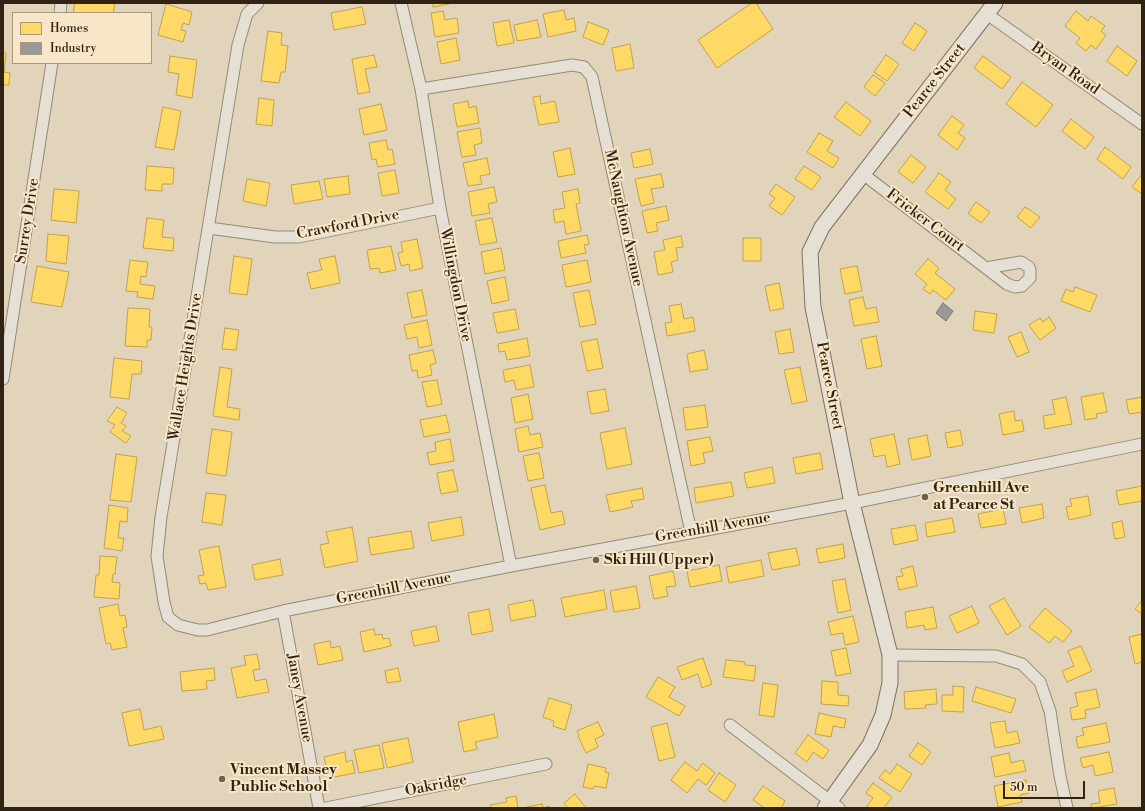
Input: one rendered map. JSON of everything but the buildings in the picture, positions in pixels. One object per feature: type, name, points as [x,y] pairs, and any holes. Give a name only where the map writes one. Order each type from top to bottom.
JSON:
[{"type":"street","name":"Wallace Heights Drive","points":[[258,3],[247,14],[238,45],[161,517],[157,556],[164,602],[168,617],[178,625],[198,630],[208,630],[283,611]]},
{"type":"street","name":"Willingdon Drive","points":[[401,3],[421,89],[440,208],[511,566]]},
{"type":"street","name":"Bryan Road","points":[[991,9],[1142,124]]},
{"type":"street","name":"Pearce Street","points":[[831,806],[870,745],[883,714],[890,683],[890,655],[852,503],[813,307],[810,252],[822,227],[991,9]]},
{"type":"street","name":"Surrey Drive","points":[[3,379],[52,64]]},
{"type":"street","name":"McNaughton Avenue","points":[[421,89],[572,66],[584,67],[592,76],[691,532]]},
{"type":"street","name":"Fricker Court","points":[[863,174],[986,268]]},
{"type":"street","name":"Crawford Drive","points":[[209,228],[275,236],[299,237],[440,208]]},
{"type":"street","name":"Greenhill Avenue","points":[[283,611],[511,566],[852,503],[1142,444]]},
{"type":"street","name":"Janey Avenue","points":[[283,611],[319,808]]},
{"type":"street","points":[[890,655],[996,656],[1022,664],[1040,682],[1050,711],[1060,776],[1067,808]]},
{"type":"street","points":[[730,725],[831,806]]},
{"type":"street","name":"Oakridge","points":[[326,808],[546,764]]},
{"type":"place","name":"Greenhill Ave at Pearce St","points":[[925,497]]},
{"type":"place","name":"Ski Hill (Upper)","points":[[596,560]]},
{"type":"place","name":"Vincent Massey Public School","points":[[222,779]]}]
